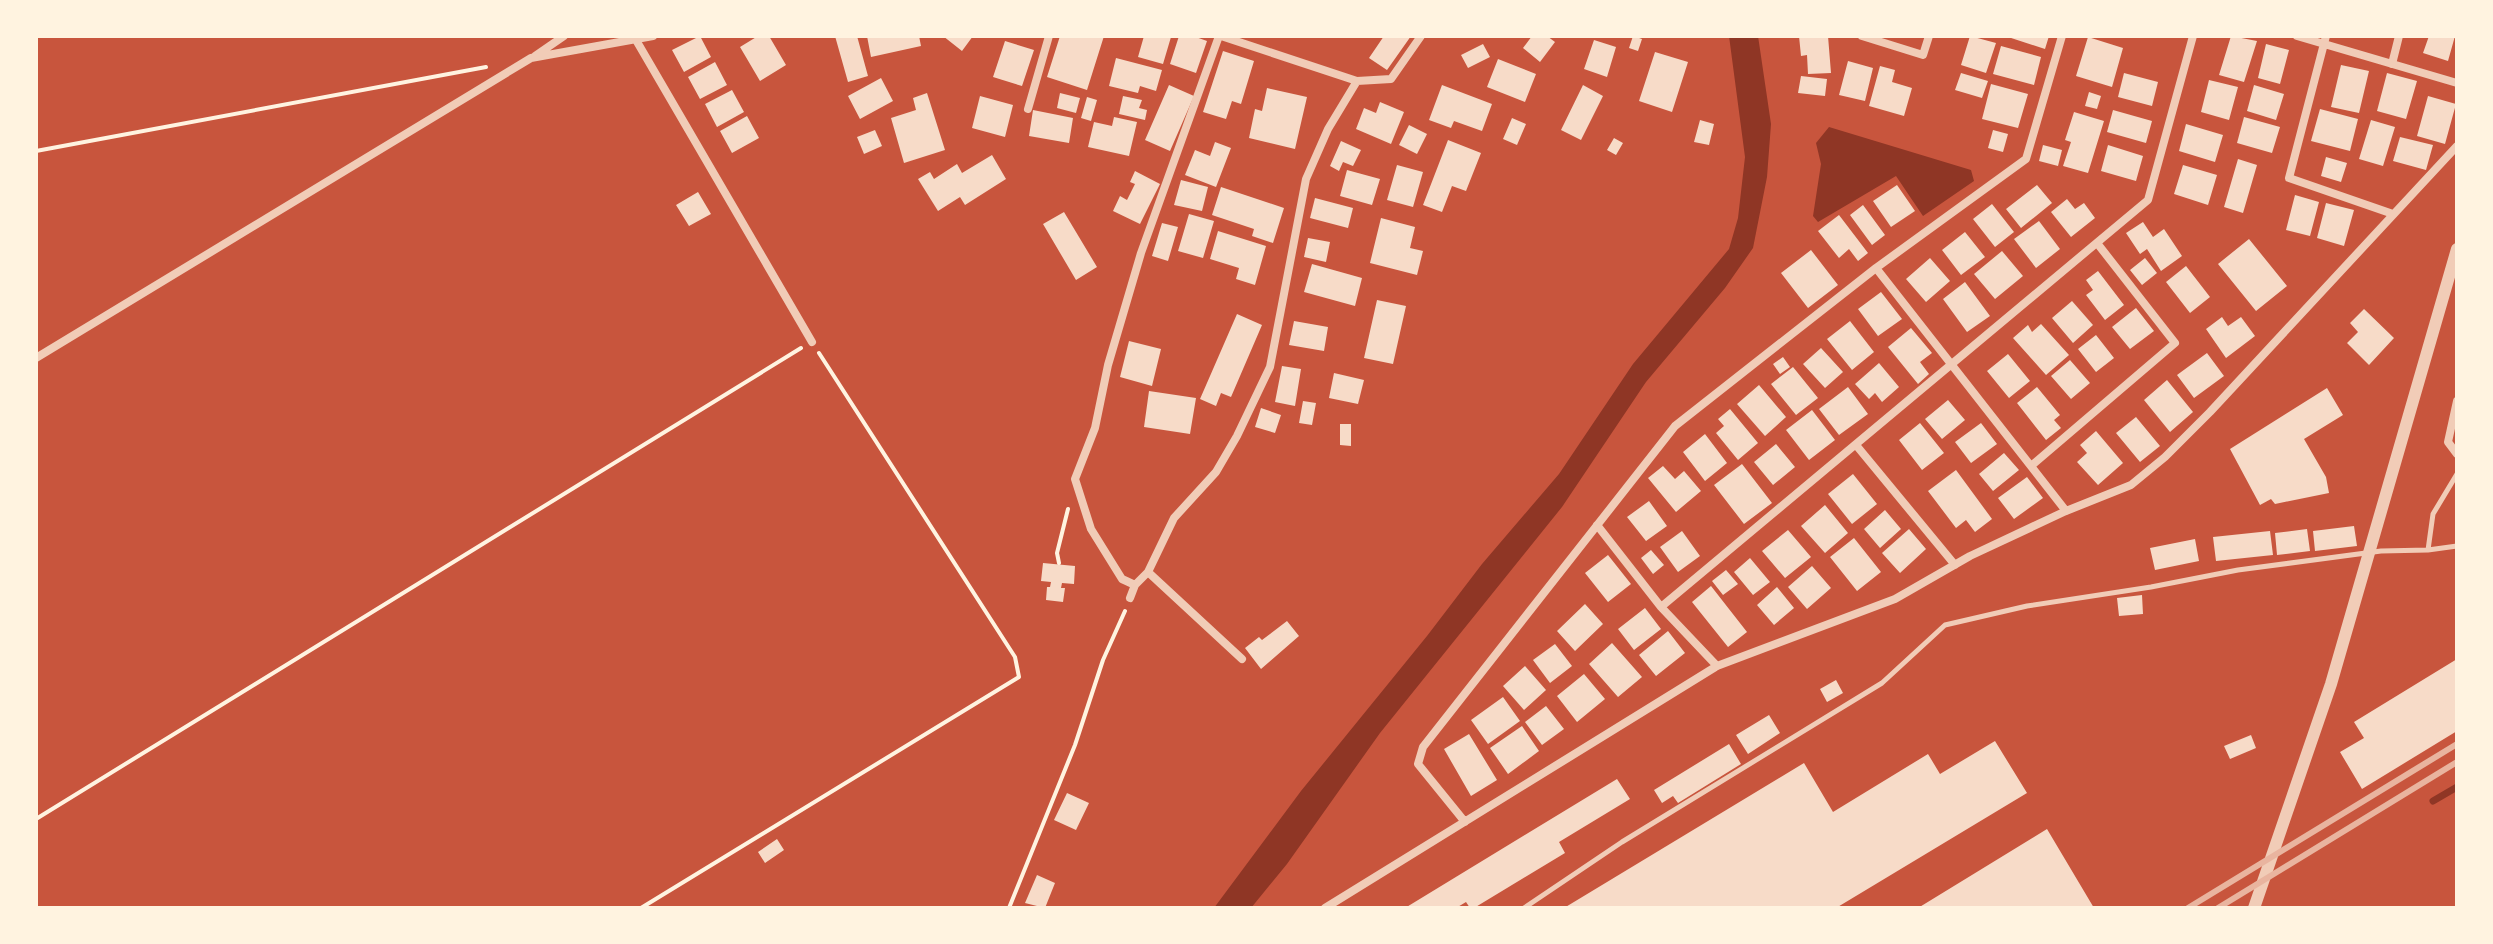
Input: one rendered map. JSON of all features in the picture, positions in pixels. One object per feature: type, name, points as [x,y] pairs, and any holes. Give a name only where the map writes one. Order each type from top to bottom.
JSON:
[{"type":"street","points":[[36,358],[564,36]]},
{"type":"street","points":[[531,58],[653,36]]},
{"type":"street","points":[[1028,109],[1049,36]]},
{"type":"street","points":[[1135,585],[1122,579],[1091,529],[1075,479],[1095,428],[1108,365],[1137,267],[1220,36],[1357,81],[1391,79],[1421,36]]},
{"type":"street","points":[[1862,36],[1923,55],[1929,36]]},
{"type":"street","points":[[1465,822],[1418,764],[1423,747],[1675,426],[1876,268],[2026,159],[2062,36]]},
{"type":"street","points":[[1661,607],[2148,200],[2193,36]]},
{"type":"street","points":[[2297,36],[2325,40],[2457,83]]},
{"type":"street","points":[[2392,64],[2399,36]]},
{"type":"street","points":[[636,40],[812,342]]},
{"type":"street","points":[[2325,40],[2289,178],[2393,214]]},
{"type":"street","points":[[1130,598],[1135,585],[1148,572],[1174,518],[1216,472],[1270,367],[1306,179],[1328,129],[1357,81]]},
{"type":"street","points":[[1325,908],[1717,666],[1895,599],[1955,565],[2066,511],[2131,485],[2165,457],[2210,412],[2457,146]]},
{"type":"street","points":[[2031,466],[2175,343],[2097,243]]},
{"type":"street","points":[[2254,908],[2331,684],[2457,249]]},
{"type":"street","points":[[1876,268],[2066,511]]},
{"type":"street","points":[[2457,401],[2448,442],[2457,454]]},
{"type":"street","points":[[1856,445],[1955,565]]},
{"type":"street","points":[[1597,525],[1661,607],[1717,666]]},
{"type":"street","points":[[1148,572],[1242,659]]},
{"type":"lane","points":[[2428,550],[2433,514],[2457,474]]},
{"type":"lane","points":[[1524,908],[1622,842],[1882,683],[1945,625],[2027,606],[2238,570],[2381,551],[2457,546]]},
{"type":"path","points":[[36,151],[500,64]]},
{"type":"path","points":[[36,819],[812,342],[1015,657],[1019,677],[641,908]]},
{"type":"path","points":[[1059,563],[1057,553],[1066,511],[1080,495]]},
{"type":"path","points":[[1009,908],[1075,745],[1103,660],[1130,598]]},
{"type":"shaded area","points":[[1729,36],[1758,36],[1771,124],[1767,177],[1753,248],[1725,288],[1646,382],[1562,507],[1380,733],[1287,864],[1251,908],[1214,908],[1301,791],[1482,564],[1559,474],[1633,364],[1729,249],[1738,218],[1745,157]]},
{"type":"shaded area","points":[[1829,127],[1971,170],[1974,181],[1923,216],[1896,176],[1818,222],[1813,216],[1821,164],[1816,143]]},
{"type":"building","points":[[700,36],[711,57],[684,72],[672,50]]},
{"type":"building","points":[[758,36],[769,36],[786,65],[760,81],[740,47]]},
{"type":"building","points":[[835,36],[857,36],[868,76],[848,82]]},
{"type":"building","points":[[867,36],[919,36],[921,46],[871,57]]},
{"type":"building","points":[[943,36],[973,36],[962,51]]},
{"type":"building","points":[[1060,36],[1104,36],[1087,90],[1047,77]]},
{"type":"building","points":[[1144,36],[1171,37],[1163,64],[1138,57]]},
{"type":"building","points":[[1179,36],[1193,36],[1207,41],[1196,73],[1170,64]]},
{"type":"building","points":[[1384,36],[1411,36],[1387,70],[1369,58]]},
{"type":"building","points":[[1532,36],[1547,36],[1555,42],[1540,62],[1523,48]]},
{"type":"building","points":[[1633,36],[1642,39],[1638,51],[1629,48]]},
{"type":"building","points":[[1799,36],[1828,36],[1831,73],[1808,74],[1807,55],[1801,56]]},
{"type":"building","points":[[1970,36],[1996,43],[1986,73],[1961,65]]},
{"type":"building","points":[[2005,36],[2049,36],[2045,49]]},
{"type":"building","points":[[2231,36],[2257,41],[2244,82],[2219,75]]},
{"type":"building","points":[[2429,36],[2455,36],[2448,61],[2423,53]]},
{"type":"building","points":[[2088,37],[2123,48],[2112,87],[2076,76]]},
{"type":"building","points":[[1594,40],[1616,47],[1607,77],[1584,69]]},
{"type":"building","points":[[1005,41],[1034,50],[1022,86],[993,77]]},
{"type":"building","points":[[1483,44],[1490,57],[1468,68],[1461,55]]},
{"type":"building","points":[[2266,44],[2289,50],[2280,84],[2258,78]]},
{"type":"building","points":[[2001,46],[2041,57],[2034,85],[1993,74]]},
{"type":"building","points":[[1223,51],[1254,61],[1241,104],[1232,101],[1226,119],[1203,112]]},
{"type":"building","points":[[1655,52],[1688,62],[1672,112],[1639,101]]},
{"type":"building","points":[[1116,58],[1162,70],[1156,91],[1140,86],[1138,93],[1109,86]]},
{"type":"building","points":[[1498,59],[1536,74],[1525,102],[1487,87]]},
{"type":"building","points":[[1848,61],[1873,68],[1865,101],[1839,95]]},
{"type":"building","points":[[715,62],[727,85],[700,99],[688,77]]},
{"type":"building","points":[[2341,65],[2369,71],[2359,113],[2331,107]]},
{"type":"building","points":[[1880,66],[1895,70],[1892,82],[1912,88],[1904,116],[1869,106]]},
{"type":"building","points":[[1961,73],[1988,81],[1982,98],[1955,90]]},
{"type":"building","points":[[2124,73],[2158,82],[2152,106],[2118,97]]},
{"type":"building","points":[[2387,73],[2417,81],[2406,119],[2377,111]]},
{"type":"building","points":[[1801,76],[1827,79],[1825,96],[1798,93]]},
{"type":"building","points":[[881,78],[893,101],[860,119],[848,96]]},
{"type":"building","points":[[2209,80],[2238,87],[2229,120],[2201,112]]},
{"type":"building","points":[[1991,84],[2028,94],[2018,128],[1982,119]]},
{"type":"building","points":[[1169,85],[1194,96],[1170,151],[1145,140]]},
{"type":"building","points":[[1442,85],[1492,104],[1482,131],[1454,121],[1451,128],[1429,120]]},
{"type":"building","points":[[1583,85],[1603,96],[1581,140],[1561,130]]},
{"type":"building","points":[[2254,85],[2284,94],[2276,120],[2247,111]]},
{"type":"building","points":[[1267,88],[1307,97],[1295,149],[1249,138],[1255,109],[1262,111]]},
{"type":"building","points":[[732,90],[744,112],[717,127],[705,104]]},
{"type":"building","points":[[2089,92],[2101,96],[2097,109],[2085,106]]},
{"type":"building","points":[[927,93],[945,150],[904,163],[891,118],[916,110],[913,98]]},
{"type":"building","points":[[1060,93],[1080,98],[1076,113],[1057,108]]},
{"type":"building","points":[[980,96],[1013,105],[1005,137],[972,128]]},
{"type":"building","points":[[1123,96],[1142,100],[1139,108],[1147,110],[1145,120],[1119,114]]},
{"type":"building","points":[[2428,96],[2456,104],[2445,144],[2417,136]]},
{"type":"building","points":[[1087,97],[1097,100],[1091,121],[1081,118]]},
{"type":"building","points":[[1380,102],[1404,112],[1391,144],[1356,129],[1364,108],[1376,113]]},
{"type":"building","points":[[2320,109],[2358,119],[2350,151],[2311,141]]},
{"type":"building","points":[[1033,110],[1073,118],[1069,143],[1029,136]]},
{"type":"building","points":[[2113,110],[2152,121],[2146,143],[2107,132]]},
{"type":"building","points":[[2074,112],[2104,121],[2088,173],[2063,166],[2071,142],[2065,140]]},
{"type":"building","points":[[747,116],[759,138],[732,153],[720,131]]},
{"type":"building","points":[[1114,117],[1137,122],[1129,156],[1088,147],[1094,122],[1112,126]]},
{"type":"building","points":[[2244,117],[2280,127],[2272,153],[2237,143]]},
{"type":"building","points":[[1512,118],[1526,124],[1517,145],[1503,139]]},
{"type":"building","points":[[1700,120],[1714,124],[1709,145],[1694,142]]},
{"type":"building","points":[[2371,120],[2395,127],[2383,166],[2359,159]]},
{"type":"building","points":[[2186,124],[2223,135],[2215,162],[2179,151]]},
{"type":"building","points":[[1409,125],[1427,134],[1417,154],[1399,145]]},
{"type":"building","points":[[875,130],[882,146],[864,154],[857,137]]},
{"type":"building","points":[[1993,130],[2008,134],[2003,152],[1988,148]]},
{"type":"building","points":[[2400,137],[2433,145],[2426,170],[2393,161]]},
{"type":"building","points":[[1614,138],[1623,143],[1616,155],[1607,150]]},
{"type":"building","points":[[1448,140],[1481,153],[1466,191],[1452,186],[1442,212],[1423,205]]},
{"type":"building","points":[[1341,141],[1361,150],[1353,166],[1343,162],[1339,171],[1330,166]]},
{"type":"building","points":[[1215,142],[1231,148],[1216,187],[1185,175],[1195,150],[1210,156]]},
{"type":"building","points":[[2043,145],[2062,150],[2058,166],[2039,161]]},
{"type":"building","points":[[2108,145],[2143,156],[2136,181],[2101,171]]},
{"type":"building","points":[[992,155],[1006,179],[965,205],[960,197],[938,211],[918,179],[930,172],[934,179],[957,164],[962,173]]},
{"type":"building","points":[[2326,157],[2347,163],[2341,182],[2321,176]]},
{"type":"building","points":[[2238,159],[2257,165],[2243,213],[2224,207]]},
{"type":"building","points":[[1397,165],[1423,172],[1413,207],[1387,200]]},
{"type":"building","points":[[2183,165],[2217,175],[2208,205],[2174,194]]},
{"type":"building","points":[[1347,170],[1380,179],[1372,205],[1340,196]]},
{"type":"building","points":[[1135,171],[1160,184],[1140,224],[1113,211],[1120,196],[1127,200],[1135,184],[1130,182]]},
{"type":"building","points":[[1181,180],[1208,187],[1202,211],[1174,205]]},
{"type":"building","points":[[1897,185],[1915,211],[1891,227],[1873,201]]},
{"type":"building","points":[[2037,185],[2052,203],[2021,228],[2006,209]]},
{"type":"building","points":[[1221,187],[1284,208],[1273,243],[1252,236],[1254,229],[1212,215]]},
{"type":"building","points":[[698,192],[711,214],[689,226],[676,205]]},
{"type":"building","points":[[2295,195],[2319,202],[2310,236],[2286,230]]},
{"type":"building","points":[[1315,198],[1353,208],[1348,228],[1310,218]]},
{"type":"building","points":[[2067,199],[2075,209],[2084,203],[2095,218],[2071,237],[2051,212]]},
{"type":"building","points":[[2326,203],[2354,210],[2344,246],[2317,238]]},
{"type":"building","points":[[1992,204],[2014,232],[1995,247],[1973,219]]},
{"type":"building","points":[[1863,205],[1885,235],[1872,245],[1850,215]]},
{"type":"building","points":[[1064,212],[1097,267],[1076,280],[1043,224]]},
{"type":"building","points":[[1189,214],[1214,221],[1203,258],[1178,251]]},
{"type":"building","points":[[1839,215],[1868,253],[1858,261],[1849,249],[1839,258],[1818,231]]},
{"type":"building","points":[[1381,218],[1415,227],[1410,248],[1423,251],[1417,275],[1370,263]]},
{"type":"building","points":[[2039,221],[2060,249],[2036,268],[2014,239]]},
{"type":"building","points":[[2143,222],[2153,237],[2164,229],[2182,256],[2161,271],[2147,249],[2140,254],[2126,233]]},
{"type":"building","points":[[1162,223],[1178,227],[1168,261],[1152,256]]},
{"type":"building","points":[[1218,231],[1266,246],[1255,285],[1236,279],[1239,268],[1210,259]]},
{"type":"building","points":[[1965,232],[1985,257],[1961,275],[1942,250]]},
{"type":"building","points":[[1308,238],[1330,242],[1326,262],[1304,257]]},
{"type":"building","points":[[2249,239],[2287,286],[2256,311],[2218,264]]},
{"type":"building","points":[[1811,250],[1838,285],[1808,308],[1781,273]]},
{"type":"building","points":[[2002,251],[2023,276],[1995,299],[1974,274]]},
{"type":"building","points":[[1930,258],[1950,281],[1926,302],[1906,279]]},
{"type":"building","points":[[2145,258],[2157,273],[2142,285],[2130,270]]},
{"type":"building","points":[[1312,264],[1362,278],[1355,306],[1304,292]]},
{"type":"building","points":[[2186,266],[2210,297],[2190,313],[2166,282]]},
{"type":"building","points":[[2098,271],[2124,305],[2105,320],[2086,295],[2093,290],[2086,280]]},
{"type":"building","points":[[1965,282],[1990,316],[1967,332],[1943,299]]},
{"type":"building","points":[[1881,292],[1902,319],[1878,336],[1858,309]]},
{"type":"building","points":[[1377,300],[1406,306],[1393,364],[1364,358]]},
{"type":"building","points":[[2072,301],[2093,325],[2073,343],[2052,318]]},
{"type":"building","points":[[2136,308],[2154,331],[2130,349],[2112,327]]},
{"type":"building","points":[[2364,309],[2394,338],[2369,365],[2347,343],[2358,332],[2350,323]]},
{"type":"building","points":[[1237,314],[1262,325],[1231,397],[1221,393],[1216,406],[1200,399]]},
{"type":"building","points":[[2222,317],[2228,326],[2241,317],[2255,336],[2226,358],[2206,329]]},
{"type":"building","points":[[1294,321],[1328,327],[1324,351],[1289,345]]},
{"type":"building","points":[[1850,321],[1874,352],[1852,370],[1827,339]]},
{"type":"building","points":[[2041,324],[2069,355],[2046,375],[2013,338],[2028,325],[2032,332]]},
{"type":"building","points":[[1911,328],[1932,353],[1920,362],[1929,374],[1918,384],[1888,347]]},
{"type":"building","points":[[2096,335],[2114,358],[2096,372],[2078,349]]},
{"type":"building","points":[[1129,341],[1161,349],[1152,386],[1120,377]]},
{"type":"building","points":[[1821,348],[1843,372],[1825,388],[1803,364]]},
{"type":"building","points":[[2207,353],[2224,376],[2194,398],[2177,375]]},
{"type":"building","points":[[2008,354],[2030,381],[2009,398],[1987,371]]},
{"type":"building","points":[[1783,357],[1790,367],[1780,374],[1773,364]]},
{"type":"building","points":[[2070,360],[2090,383],[2071,399],[2051,376]]},
{"type":"building","points":[[1879,363],[1899,387],[1882,402],[1875,393],[1869,399],[1855,384]]},
{"type":"building","points":[[1282,366],[1301,369],[1295,406],[1275,402]]},
{"type":"building","points":[[1793,367],[1818,398],[1796,415],[1771,384]]},
{"type":"building","points":[[1334,373],[1364,380],[1358,404],[1329,398]]},
{"type":"building","points":[[2167,380],[2193,412],[2170,432],[2144,400]]},
{"type":"building","points":[[1759,385],[1786,417],[1765,436],[1737,404]]},
{"type":"building","points":[[1848,387],[1868,414],[1839,435],[1819,409]]},
{"type":"building","points":[[2037,387],[2060,415],[2054,420],[2061,428],[2046,440],[2017,403]]},
{"type":"building","points":[[2327,388],[2343,415],[2304,439],[2326,477],[2329,493],[2275,504],[2271,499],[2260,505],[2230,449]]},
{"type":"building","points":[[1149,391],[1196,398],[1190,434],[1144,427]]},
{"type":"building","points":[[1948,400],[1965,420],[1942,439],[1925,419]]},
{"type":"building","points":[[1303,401],[1316,403],[1312,425],[1299,423]]},
{"type":"building","points":[[1261,408],[1281,415],[1275,433],[1255,427]]},
{"type":"building","points":[[1730,409],[1758,443],[1738,460],[1716,433],[1724,426],[1718,419]]},
{"type":"building","points":[[1812,410],[1835,440],[1809,460],[1786,430]]},
{"type":"building","points":[[2136,417],[2160,446],[2140,462],[2116,433]]},
{"type":"building","points":[[1920,423],[1944,453],[1922,470],[1899,440]]},
{"type":"building","points":[[1981,423],[1997,444],[1971,463],[1955,442]]},
{"type":"building","points":[[1340,424],[1351,424],[1351,446],[1340,445]]},
{"type":"building","points":[[2096,431],[2123,463],[2098,485],[2077,462],[2087,453],[2080,445]]},
{"type":"building","points":[[1705,434],[1727,463],[1705,481],[1683,452]]},
{"type":"building","points":[[1776,444],[1795,467],[1773,485],[1754,462]]},
{"type":"building","points":[[2004,453],[2019,470],[1993,491],[1979,474]]},
{"type":"building","points":[[1742,464],[1772,503],[1744,524],[1714,485]]},
{"type":"building","points":[[1663,466],[1675,479],[1684,471],[1701,491],[1676,512],[1648,478]]},
{"type":"building","points":[[1956,470],[1992,519],[1975,532],[1966,520],[1956,528],[1928,491]]},
{"type":"building","points":[[1853,474],[1877,504],[1852,524],[1828,494]]},
{"type":"building","points":[[2027,477],[2043,498],[2014,519],[1998,498]]},
{"type":"building","points":[[1649,501],[1667,526],[1646,541],[1627,517]]},
{"type":"building","points":[[1825,505],[1848,533],[1825,553],[1801,526]]},
{"type":"building","points":[[1885,510],[1901,529],[1880,548],[1864,529]]},
{"type":"building","points":[[2354,526],[2357,546],[2315,551],[2313,531]]},
{"type":"building","points":[[1909,529],[1926,549],[1900,573],[1882,553]]},
{"type":"building","points":[[2307,529],[2310,551],[2277,555],[2275,533]]},
{"type":"building","points":[[1788,530],[1811,557],[1785,578],[1762,551]]},
{"type":"building","points":[[1682,531],[1700,556],[1678,572],[1660,547]]},
{"type":"building","points":[[2270,531],[2273,555],[2216,561],[2213,537]]},
{"type":"building","points":[[1854,538],[1881,572],[1857,591],[1830,557]]},
{"type":"building","points":[[2195,539],[2199,561],[2155,570],[2150,548]]},
{"type":"building","points":[[1651,550],[1664,565],[1653,574],[1641,558]]},
{"type":"building","points":[[1608,555],[1631,584],[1608,602],[1585,573]]},
{"type":"building","points":[[1750,558],[1770,582],[1753,595],[1734,572]]},
{"type":"building","points":[[1043,563],[1075,566],[1074,584],[1062,583],[1061,588],[1065,588],[1063,602],[1046,600],[1047,587],[1051,582],[1041,581]]},
{"type":"building","points":[[1812,566],[1831,588],[1807,609],[1788,587]]},
{"type":"building","points":[[1726,570],[1738,584],[1723,595],[1712,581]]},
{"type":"building","points":[[1711,586],[1747,632],[1728,647],[1692,602]]},
{"type":"building","points":[[1777,587],[1794,608],[1774,625],[1757,605]]},
{"type":"building","points":[[2142,595],[2143,614],[2119,616],[2117,598]]},
{"type":"building","points":[[1585,604],[1603,624],[1575,651],[1557,631]]},
{"type":"building","points":[[1645,608],[1661,629],[1634,650],[1618,629]]},
{"type":"building","points":[[1287,621],[1299,636],[1261,669],[1245,648],[1259,637],[1262,640]]},
{"type":"building","points":[[1668,631],[1685,653],[1656,676],[1639,655]]},
{"type":"building","points":[[1612,643],[1642,677],[1618,697],[1589,664]]},
{"type":"building","points":[[1555,644],[1572,666],[1550,683],[1533,660]]},
{"type":"building","points":[[2457,659],[2457,731],[2362,789],[2340,752],[2364,738],[2354,722]]},
{"type":"building","points":[[1525,666],[1546,690],[1524,710],[1503,686]]},
{"type":"building","points":[[1584,674],[1605,699],[1577,722],[1557,696]]},
{"type":"building","points":[[1836,680],[1843,693],[1827,702],[1820,689]]},
{"type":"building","points":[[1503,697],[1520,721],[1488,744],[1471,720]]},
{"type":"building","points":[[1546,706],[1564,729],[1542,745],[1525,722]]},
{"type":"building","points":[[1769,715],[1780,733],[1748,754],[1736,735]]},
{"type":"building","points":[[1522,726],[1539,751],[1508,774],[1490,748]]},
{"type":"building","points":[[1469,734],[1497,780],[1471,796],[1444,749]]},
{"type":"building","points":[[2251,735],[2256,748],[2230,759],[2224,746]]},
{"type":"building","points":[[1995,741],[2027,793],[1836,908],[1564,908],[1804,763],[1833,812],[1928,754],[1940,774]]},
{"type":"building","points":[[1729,744],[1741,764],[1678,803],[1673,796],[1662,803],[1654,790]]},
{"type":"building","points":[[1617,779],[1630,799],[1559,842],[1565,853],[1474,908],[1466,902],[1456,908],[1405,908]]},
{"type":"building","points":[[1067,793],[1089,803],[1076,830],[1054,820]]},
{"type":"building","points":[[2047,829],[2094,908],[1918,908]]},
{"type":"building","points":[[777,839],[784,850],[765,863],[758,852]]},
{"type":"building","points":[[1037,875],[1055,883],[1045,908],[1025,903]]},
{"type":"waterway","points":[[2433,801],[2457,787]]},
{"type":"railway","points":[[2188,908],[2457,744]]},
{"type":"railway","points":[[2218,908],[2457,762]]}]
